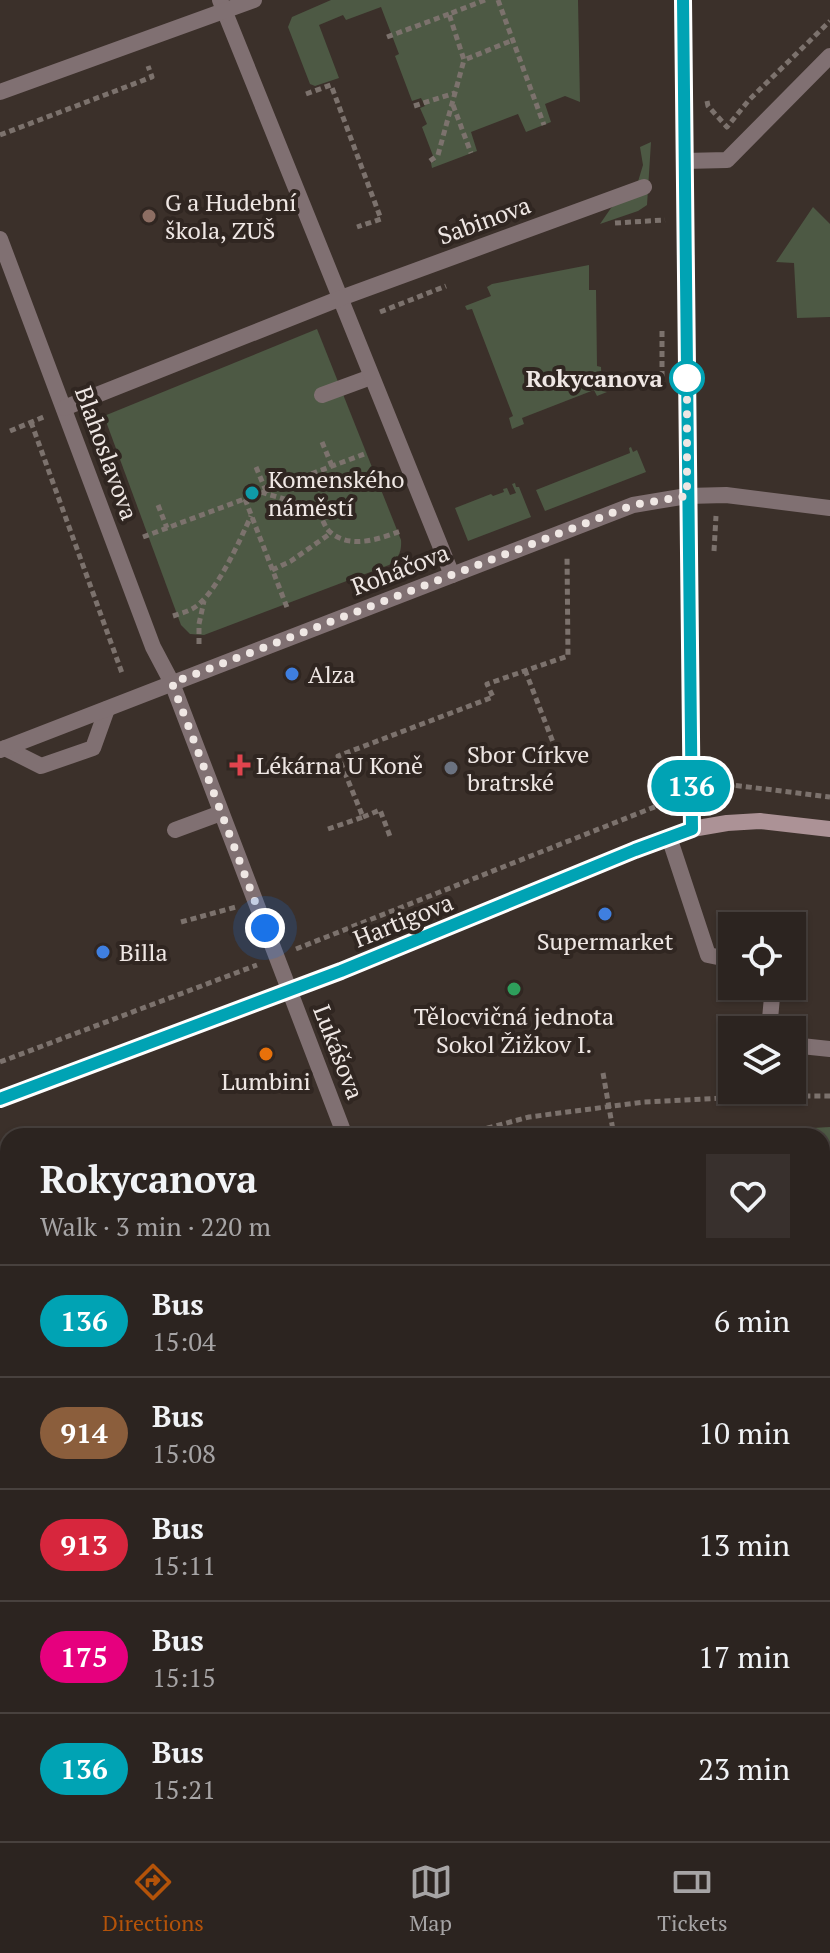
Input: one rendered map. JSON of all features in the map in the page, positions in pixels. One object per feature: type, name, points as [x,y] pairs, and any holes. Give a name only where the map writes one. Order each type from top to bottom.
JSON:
[{"type":"main road","points":[[683,0],[692,829]]},
{"type":"main road","name":"Hartigova","points":[[0,1099],[290,991],[692,829],[760,821],[830,829]]},
{"type":"street","points":[[0,92],[222,5],[254,0]]},
{"type":"street","points":[[222,5],[452,575]]},
{"type":"street","points":[[684,161],[727,160],[830,56]]},
{"type":"street","name":"Sabinova","points":[[64,408],[341,298],[644,187]]},
{"type":"street","name":"Blahoslavova","points":[[1,242],[153,647],[172,683]]},
{"type":"street","points":[[322,395],[371,377]]},
{"type":"street","name":"Roháčova","points":[[2,749],[633,505],[687,496],[726,495],[830,508]]},
{"type":"street","name":"Lukášova","points":[[172,683],[342,1128]]},
{"type":"street","points":[[2,749],[41,766],[93,748],[107,709]]},
{"type":"street","points":[[175,830],[221,813]]},
{"type":"street","points":[[669,837],[708,955],[718,957]]},
{"type":"street","points":[[806,1046],[830,1049]]},
{"type":"path","points":[[387,37],[449,14],[469,3],[485,0]]},
{"type":"path","points":[[498,0],[544,125]]},
{"type":"path","points":[[430,161],[438,155],[464,60],[449,14]]},
{"type":"path","points":[[707,92],[708,106],[727,127],[749,100],[830,21]]},
{"type":"path","points":[[464,60],[513,40]]},
{"type":"path","points":[[0,135],[152,77],[148,66]]},
{"type":"path","points":[[306,94],[331,85],[381,219],[357,227]]},
{"type":"path","points":[[414,106],[456,92]]},
{"type":"path","points":[[453,105],[471,153]]},
{"type":"path","points":[[614,223],[685,219]]},
{"type":"path","points":[[662,323],[662,390]]},
{"type":"path","points":[[10,431],[46,416]]},
{"type":"path","points":[[31,422],[122,673]]},
{"type":"path","points":[[322,442],[332,466]]},
{"type":"path","points":[[143,537],[367,453]]},
{"type":"path","points":[[256,467],[264,492]]},
{"type":"path","points":[[55,490],[64,487]]},
{"type":"path","points":[[264,492],[311,508],[320,514],[331,533],[342,539],[373,541],[401,531]]},
{"type":"path","points":[[714,551],[715,517],[724,509],[726,495]]},
{"type":"path","points":[[245,499],[288,610]]},
{"type":"path","points":[[158,505],[167,528]]},
{"type":"path","points":[[173,616],[193,609],[204,600],[228,564],[251,516]]},
{"type":"path","points":[[272,570],[291,561],[331,533]]},
{"type":"path","points":[[363,817],[338,756],[493,697],[487,684],[568,656],[567,555]]},
{"type":"path","points":[[199,644],[204,600]]},
{"type":"path","points":[[525,670],[556,750]]},
{"type":"path","points":[[0,1062],[277,957],[662,804],[664,783]]},
{"type":"path","points":[[716,783],[830,797]]},
{"type":"path","points":[[328,829],[380,810],[391,839]]},
{"type":"path","points":[[181,922],[237,907]]},
{"type":"path","points":[[603,1073],[613,1128]]},
{"type":"path","points":[[488,1128],[529,1117],[644,1102],[830,1096]]},
{"type":"green space","points":[[331,0],[578,0],[580,102],[565,96],[545,104],[551,122],[526,132],[518,114],[471,132],[477,151],[432,168],[431,163],[435,161],[422,127],[427,124],[420,108],[425,106],[421,98],[412,101],[381,7],[346,20],[343,15],[319,25],[339,78],[315,86],[310,84],[288,27],[292,17]]},
{"type":"green space","points":[[651,142],[647,205],[600,224],[611,208],[637,185],[643,165],[640,147]]},
{"type":"green space","points":[[813,207],[830,224],[830,317],[797,318],[794,263],[776,262]]},
{"type":"green space","points":[[589,265],[589,290],[596,290],[597,366],[601,367],[602,391],[607,392],[597,396],[594,390],[522,418],[524,424],[512,429],[509,418],[513,416],[472,309],[467,310],[465,306],[491,296],[487,287],[492,284]]},
{"type":"green space","points":[[317,329],[401,540],[399,555],[389,565],[204,635],[190,634],[181,625],[104,416]]},
{"type":"green space","points":[[631,447],[633,452],[637,450],[646,472],[545,511],[536,490],[630,453]]},
{"type":"green space","points":[[515,483],[531,517],[468,541],[455,508],[504,492],[503,489],[507,488],[510,495],[516,493],[512,484]]},
{"type":"bus line","name":"136","points":[[0,1099],[341,971],[692,829],[683,0]]},
{"type":"place","name":"G a Hudební škola, ZUŠ","points":[[149,216]]},
{"type":"place","name":"Rokycanova","points":[[687,378]]},
{"type":"place","name":"Komenského náměstí","points":[[252,493]]},
{"type":"place","name":"Alza","points":[[292,674]]},
{"type":"place","name":"Lékárna U Koně","points":[[240,765]]},
{"type":"place","name":"Sbor Církve bratrské","points":[[451,768]]},
{"type":"place","name":"Supermarket","points":[[605,914]]},
{"type":"place","name":"Billa","points":[[103,952]]},
{"type":"place","name":"Tělocvičná jednota Sokol Žižkov I.","points":[[514,989]]},
{"type":"place","name":"Lumbini","points":[[266,1054]]},
{"type":"route","points":[[265,928],[172,683],[633,505],[687,496],[687,378]]}]
